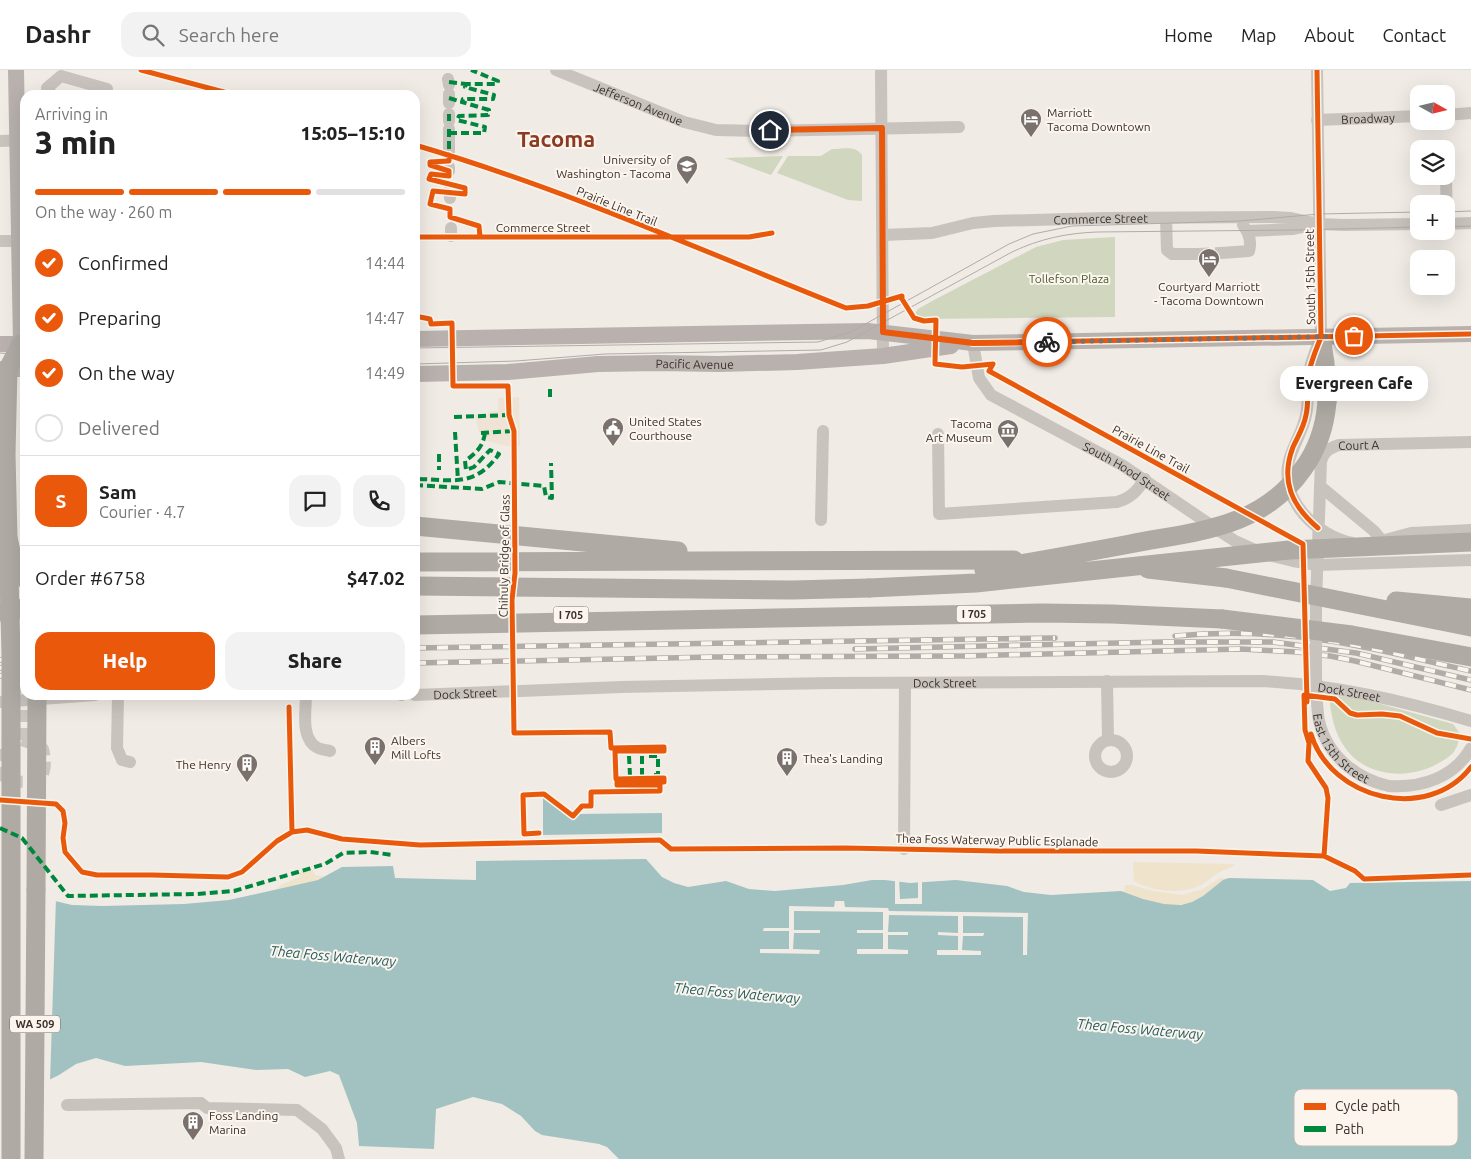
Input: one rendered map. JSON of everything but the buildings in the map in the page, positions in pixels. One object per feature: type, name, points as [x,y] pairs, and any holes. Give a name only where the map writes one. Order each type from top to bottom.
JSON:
[{"type":"highway","points":[[869,588],[1008,566],[1199,531],[1243,519],[1268,505],[1296,479],[1306,465],[1320,438],[1327,402],[1326,374],[1321,337]]},
{"type":"highway","points":[[11,369],[20,354]]},
{"type":"highway","name":"WA 509","points":[[11,369],[6,454],[8,538],[13,582],[11,644],[11,1159]]},
{"type":"highway","points":[[0,493],[6,454]]},
{"type":"highway","points":[[420,526],[704,554],[792,560]]},
{"type":"highway","points":[[420,586],[793,590],[869,588],[976,583],[1289,550],[1471,542]]},
{"type":"highway","points":[[420,562],[587,563],[792,560],[1022,560],[1156,570],[1424,605],[1471,608]]},
{"type":"highway","points":[[1226,578],[1471,627]]},
{"type":"highway","points":[[13,582],[20,599]]},
{"type":"highway","points":[[0,612],[20,610]]},
{"type":"highway","name":"I 705","points":[[420,613],[726,618],[1041,613],[1112,614],[1222,619],[1289,626],[1352,635],[1471,657]]},
{"type":"highway","points":[[420,625],[726,618]]},
{"type":"highway","points":[[11,644],[20,620]]},
{"type":"highway","name":"WA 509","points":[[34,1159],[37,700]]},
{"type":"highway","points":[[38,727],[44,700]]},
{"type":"highway","points":[[0,704],[11,731]]},
{"type":"main road","points":[[16,70],[20,126]]},
{"type":"main road","name":"Pacific Avenue","points":[[420,339],[883,332],[973,343],[1471,334]]},
{"type":"main road","name":"Pacific Avenue","points":[[420,374],[508,372],[598,364],[659,362],[720,364],[796,362],[883,356],[973,343]]},
{"type":"main road","points":[[0,344],[20,347]]},
{"type":"street","name":"Jefferson Avenue","points":[[556,70],[694,125],[731,131],[882,128]]},
{"type":"street","points":[[881,70],[883,356]]},
{"type":"street","name":"South 15th Street","points":[[1317,70],[1321,337],[1308,377],[1304,425],[1291,455],[1287,475],[1293,498],[1300,510],[1318,528],[1340,540],[1354,543]]},
{"type":"street","points":[[48,90],[47,88],[61,76],[107,90]]},
{"type":"street","points":[[449,104],[450,192]]},
{"type":"street","points":[[1455,114],[1471,114]]},
{"type":"street","name":"Broadway","points":[[1317,120],[1410,116]]},
{"type":"street","points":[[882,128],[959,127]]},
{"type":"street","points":[[0,141],[20,140]]},
{"type":"street","points":[[1221,253],[1249,251],[1251,246],[1247,231],[1237,217]]},
{"type":"street","name":"Commerce Street","points":[[883,235],[932,233],[973,223],[994,221],[1104,218],[1291,218],[1319,224]]},
{"type":"street","points":[[1166,218],[1167,250],[1172,254],[1197,254]]},
{"type":"street","name":"Commerce Street","points":[[1247,231],[1292,229],[1319,224],[1410,224]]},
{"type":"street","points":[[1455,224],[1471,224]]},
{"type":"street","points":[[0,241],[20,241]]},
{"type":"street","name":"South Hood Street","points":[[973,343],[979,378],[997,400],[1122,465],[1218,530],[1242,544],[1278,558],[1317,564],[1471,560]]},
{"type":"street","points":[[821,520],[823,431]]},
{"type":"street","points":[[938,434],[938,514],[1118,502],[1132,495],[1145,480]]},
{"type":"street","name":"Court A","points":[[1318,528],[1322,456],[1334,446],[1347,444],[1469,442]]},
{"type":"street","points":[[1320,486],[1374,531],[1382,541]]},
{"type":"street","points":[[1317,564],[1318,528]]},
{"type":"street","points":[[1317,564],[1354,543],[1382,541],[1410,533],[1471,530]]},
{"type":"street","points":[[1354,543],[1378,563]]},
{"type":"street","name":"East 15th Street","points":[[1317,564],[1317,698],[1323,733],[1342,762],[1352,771],[1371,781],[1389,786],[1416,785],[1440,778],[1460,763],[1471,748]]},
{"type":"street","name":"Dock Street","points":[[420,695],[621,687],[1252,680],[1332,687],[1374,695],[1471,721]]},
{"type":"street","points":[[1107,681],[1108,740]]},
{"type":"street","points":[[904,683],[904,849]]},
{"type":"street","points":[[0,704],[42,700]]},
{"type":"street","points":[[118,700],[116,748],[122,760],[130,762]]},
{"type":"street","points":[[306,700],[307,734],[311,742],[318,748],[330,751]]},
{"type":"street","points":[[1441,806],[1471,795]]},
{"type":"street","points":[[67,1105],[201,1103],[206,1108],[297,1110],[322,1129],[336,1148],[339,1159]]},
{"type":"green space","points":[[832,149],[853,149],[862,155],[862,201],[848,200],[777,173],[788,156],[821,156]]},
{"type":"green space","points":[[783,156],[771,175],[725,158]]},
{"type":"green space","name":"Tollefson Plaza","points":[[1115,237],[1115,317],[922,319],[915,313],[918,309],[934,300],[1036,247],[1063,240]]},
{"type":"green space","points":[[1329,695],[1359,698],[1453,724],[1459,732],[1458,744],[1454,752],[1447,758],[1426,769],[1401,774],[1376,770],[1355,758],[1342,743],[1334,724]]},
{"type":"sand","points":[[1133,862],[1235,864],[1199,886],[1191,889],[1166,891],[1134,881]]},
{"type":"sand","points":[[313,870],[315,875],[324,876],[318,880],[276,889],[299,877],[301,871]]},
{"type":"sand","points":[[1220,878],[1229,878],[1218,883],[1203,896],[1184,904],[1174,905],[1154,902],[1124,892],[1125,885],[1132,885],[1153,891],[1182,895],[1203,889]]},
{"type":"shaded area","points":[[519,397],[520,446],[507,446],[487,441],[487,433],[479,433],[475,415],[488,415],[488,412],[498,411],[498,398]]},
{"type":"water","points":[[543,796],[574,820],[578,814],[662,813],[662,833],[543,835]]},
{"type":"water","name":"Thea Foss Waterway","points":[[0,832],[29,873],[55,901],[72,905],[184,904],[229,900],[318,880],[342,867],[393,866],[395,878],[476,880],[476,861],[646,859],[662,877],[688,887],[726,881],[749,889],[775,891],[843,885],[872,880],[910,883],[956,880],[1007,886],[1024,892],[1051,895],[1121,891],[1164,904],[1181,905],[1203,896],[1223,880],[1229,878],[1313,880],[1330,891],[1346,888],[1350,883],[1471,881],[1471,1159],[619,1159],[607,1147],[599,1144],[542,1135],[535,1131],[521,1116],[502,1104],[473,1097],[436,1109],[434,1149],[359,1146],[357,1123],[339,1075],[330,1071],[305,1077],[288,1069],[256,1070],[201,1062],[125,1066],[96,1058],[76,1064],[45,1082]]},
{"type":"pier","points":[[0,830],[19,844],[31,872],[56,898],[50,1082],[45,1084],[0,1084]]},
{"type":"pier","points":[[895,879],[899,879],[900,899],[918,898],[918,880],[922,880],[922,904],[895,904]]},
{"type":"pier","points":[[835,901],[844,901],[845,907],[888,908],[889,911],[1028,913],[1027,955],[1023,955],[1023,917],[963,916],[963,933],[984,934],[983,936],[963,936],[962,950],[981,951],[981,955],[937,955],[937,950],[958,950],[958,936],[938,935],[938,932],[958,933],[958,916],[889,915],[888,932],[908,932],[908,935],[888,935],[888,949],[908,950],[908,954],[857,954],[857,949],[883,949],[883,933],[857,933],[857,930],[883,930],[883,912],[794,911],[794,930],[820,930],[820,933],[794,933],[793,949],[820,950],[819,954],[760,953],[760,949],[789,949],[789,931],[763,930],[764,928],[789,928],[789,906],[834,907]]},
{"type":"tunnel","points":[[1197,254],[1221,253]]},
{"type":"tunnel","points":[[22,700],[22,740]]},
{"type":"tunnel","points":[[22,740],[43,749],[45,766],[39,780],[14,781],[2,774],[2,747],[7,743],[22,740]]},
{"type":"tram line","points":[[1455,212],[1471,211]]},
{"type":"tram line","points":[[420,348],[818,342],[851,332],[1009,244],[1033,234],[1072,226],[1240,221],[1319,214],[1410,212]]},
{"type":"tram line","points":[[1455,227],[1471,226]]},
{"type":"tram line","points":[[420,364],[516,361],[605,354],[821,350],[847,342],[1012,252],[1053,238],[1097,232],[1410,227]]},
{"type":"tram line","points":[[0,353],[20,355]]},
{"type":"railway","points":[[1175,636],[1233,633],[1311,638],[1366,647],[1471,671]]},
{"type":"railway","points":[[420,648],[1055,638]]},
{"type":"railway","points":[[855,649],[1164,642],[1273,642],[1356,653],[1471,680]]},
{"type":"railway","points":[[420,663],[714,657],[963,656],[1241,649],[1330,656],[1471,690]]},
{"type":"railway","points":[[0,660],[20,658]]},
{"type":"railway","points":[[0,668],[20,666]]},
{"type":"railway","points":[[0,676],[20,674]]},
{"type":"marked path","points":[[449,133],[484,133],[485,127],[457,120],[459,116],[488,115],[489,110],[462,102],[463,99],[493,99],[494,95],[465,87],[466,84],[497,84],[498,81],[471,70]]},
{"type":"marked path","points":[[449,82],[466,84]]},
{"type":"marked path","points":[[449,98],[462,102]]},
{"type":"marked path","points":[[449,114],[449,121]]},
{"type":"marked path","points":[[449,129],[449,155]]},
{"type":"marked path","points":[[550,386],[550,397]]},
{"type":"marked path","points":[[454,417],[509,415]]},
{"type":"marked path","points":[[481,433],[514,431]]},
{"type":"marked path","points":[[455,432],[458,481]]},
{"type":"marked path","points":[[420,479],[463,479],[481,472],[499,454],[490,450],[474,467],[466,470],[465,461],[478,449],[483,442],[485,433]]},
{"type":"marked path","points":[[439,454],[439,470]]},
{"type":"marked path","points":[[420,485],[482,489],[499,482],[544,486],[546,497],[552,498],[551,463]]},
{"type":"marked path","points":[[629,756],[630,775]]},
{"type":"marked path","points":[[642,756],[642,775]]},
{"type":"marked path","points":[[649,756],[658,756],[658,775],[651,775]]},
{"type":"marked path","points":[[0,828],[22,838],[68,896],[197,894],[234,891],[325,864],[343,853],[370,852],[393,855]]},
{"type":"cycle path","points":[[141,70],[216,90]]},
{"type":"cycle path","points":[[1317,70],[1321,337],[1309,372],[1305,419],[1289,459],[1288,482],[1295,502],[1318,528]]},
{"type":"cycle path","name":"Prairie Line Trail","points":[[420,147],[578,200],[846,308],[868,306],[902,296],[914,318],[924,321],[936,320],[935,364],[962,367],[993,364]]},
{"type":"cycle path","points":[[449,155],[449,161],[430,162],[430,165],[449,171],[449,176],[431,174],[429,179],[465,188],[465,194],[433,191],[430,204],[450,209],[450,217],[479,226],[480,237]]},
{"type":"cycle path","name":"Prairie Line Trail","points":[[420,237],[749,237],[772,233]]},
{"type":"cycle path","name":"Chihuly Bridge of Glass","points":[[420,317],[430,319],[431,324],[452,323],[453,386],[508,386],[509,415],[514,431],[515,573],[512,600],[514,733],[610,732],[611,748],[664,747],[664,751],[615,751],[616,779],[664,778],[664,782],[617,782],[617,785],[660,785],[660,791],[591,792],[591,806],[582,806],[573,816],[544,794],[523,795],[524,834],[539,833]]},
{"type":"cycle path","points":[[973,343],[1471,334]]},
{"type":"cycle path","name":"Prairie Line Trail","points":[[993,364],[989,371],[1303,544],[1307,702]]},
{"type":"cycle path","name":"Thea Foss Waterway Public Esplanade","points":[[0,800],[56,804],[63,811],[65,852],[82,872],[97,875],[228,877],[242,872],[277,841],[292,832],[307,830],[342,839],[420,845],[660,840],[671,849],[845,848],[998,851],[1196,851],[1324,856],[1328,798],[1326,788],[1308,761],[1309,743],[1305,730],[1304,695],[1335,699],[1350,713],[1357,715],[1382,714],[1400,716],[1437,733],[1471,739]]},
{"type":"cycle path","points":[[289,707],[292,832]]},
{"type":"cycle path","points":[[1311,734],[1322,757],[1338,775],[1359,788],[1382,796],[1407,799],[1431,795],[1453,784],[1471,767]]},
{"type":"cycle path","points":[[1324,856],[1355,871],[1364,879],[1471,875]]},
{"type":"way so far","points":[[1047,342],[1354,336]]},
{"type":"place","name":"Marriott Tacoma Downtown","points":[[1031,138]]},
{"type":"place","name":"University of Washington - Tacoma","points":[[687,185]]},
{"type":"place","name":"Courtyard Marriott - Tacoma Downtown","points":[[1209,278]]},
{"type":"place","name":"Evergreen Cafe","points":[[1354,336]]},
{"type":"place","name":"United States Courthouse","points":[[613,447]]},
{"type":"place","name":"Tacoma Art Museum","points":[[1008,449]]},
{"type":"place","name":"Albers Mill Lofts","points":[[375,766]]},
{"type":"place","name":"Thea's Landing","points":[[787,777]]},
{"type":"place","name":"The Henry","points":[[247,783]]},
{"type":"place","name":"Foss Landing Marina","points":[[193,1141]]},
{"type":"district","name":"Tacoma","points":[[556,138]]},
{"type":"route","points":[[770,130],[882,128],[883,332],[973,343],[1047,342]]}]
